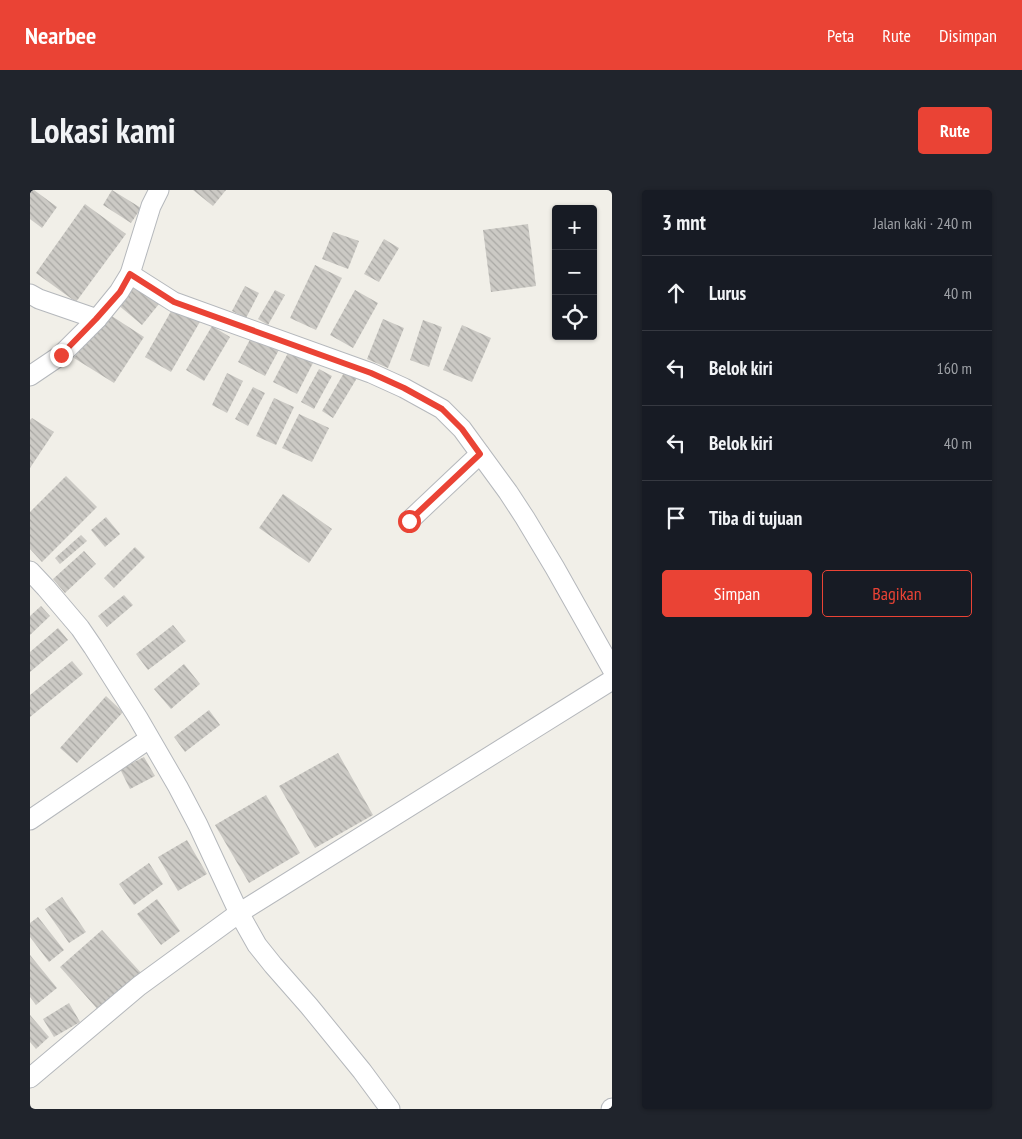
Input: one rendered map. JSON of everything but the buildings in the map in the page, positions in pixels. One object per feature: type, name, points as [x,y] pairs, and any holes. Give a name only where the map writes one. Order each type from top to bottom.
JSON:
[{"type":"street","points":[[30,376],[61,355],[120,292],[130,274],[151,206],[159,190]]},
{"type":"street","points":[[130,274],[174,302],[371,373],[404,388],[442,409],[462,429],[508,492],[538,539],[612,669]]},
{"type":"street","points":[[30,294],[96,319]]},
{"type":"street","points":[[409,521],[480,454]]},
{"type":"street","points":[[30,571],[84,634],[150,739],[178,786],[256,944],[362,1071],[390,1109]]},
{"type":"street","points":[[30,1078],[138,986],[239,912],[612,680]]},
{"type":"street","points":[[30,820],[150,739]]},
{"type":"route","points":[[61,355],[120,292],[130,274],[174,302],[371,373],[404,388],[442,409],[462,429],[480,454],[409,521]]}]
